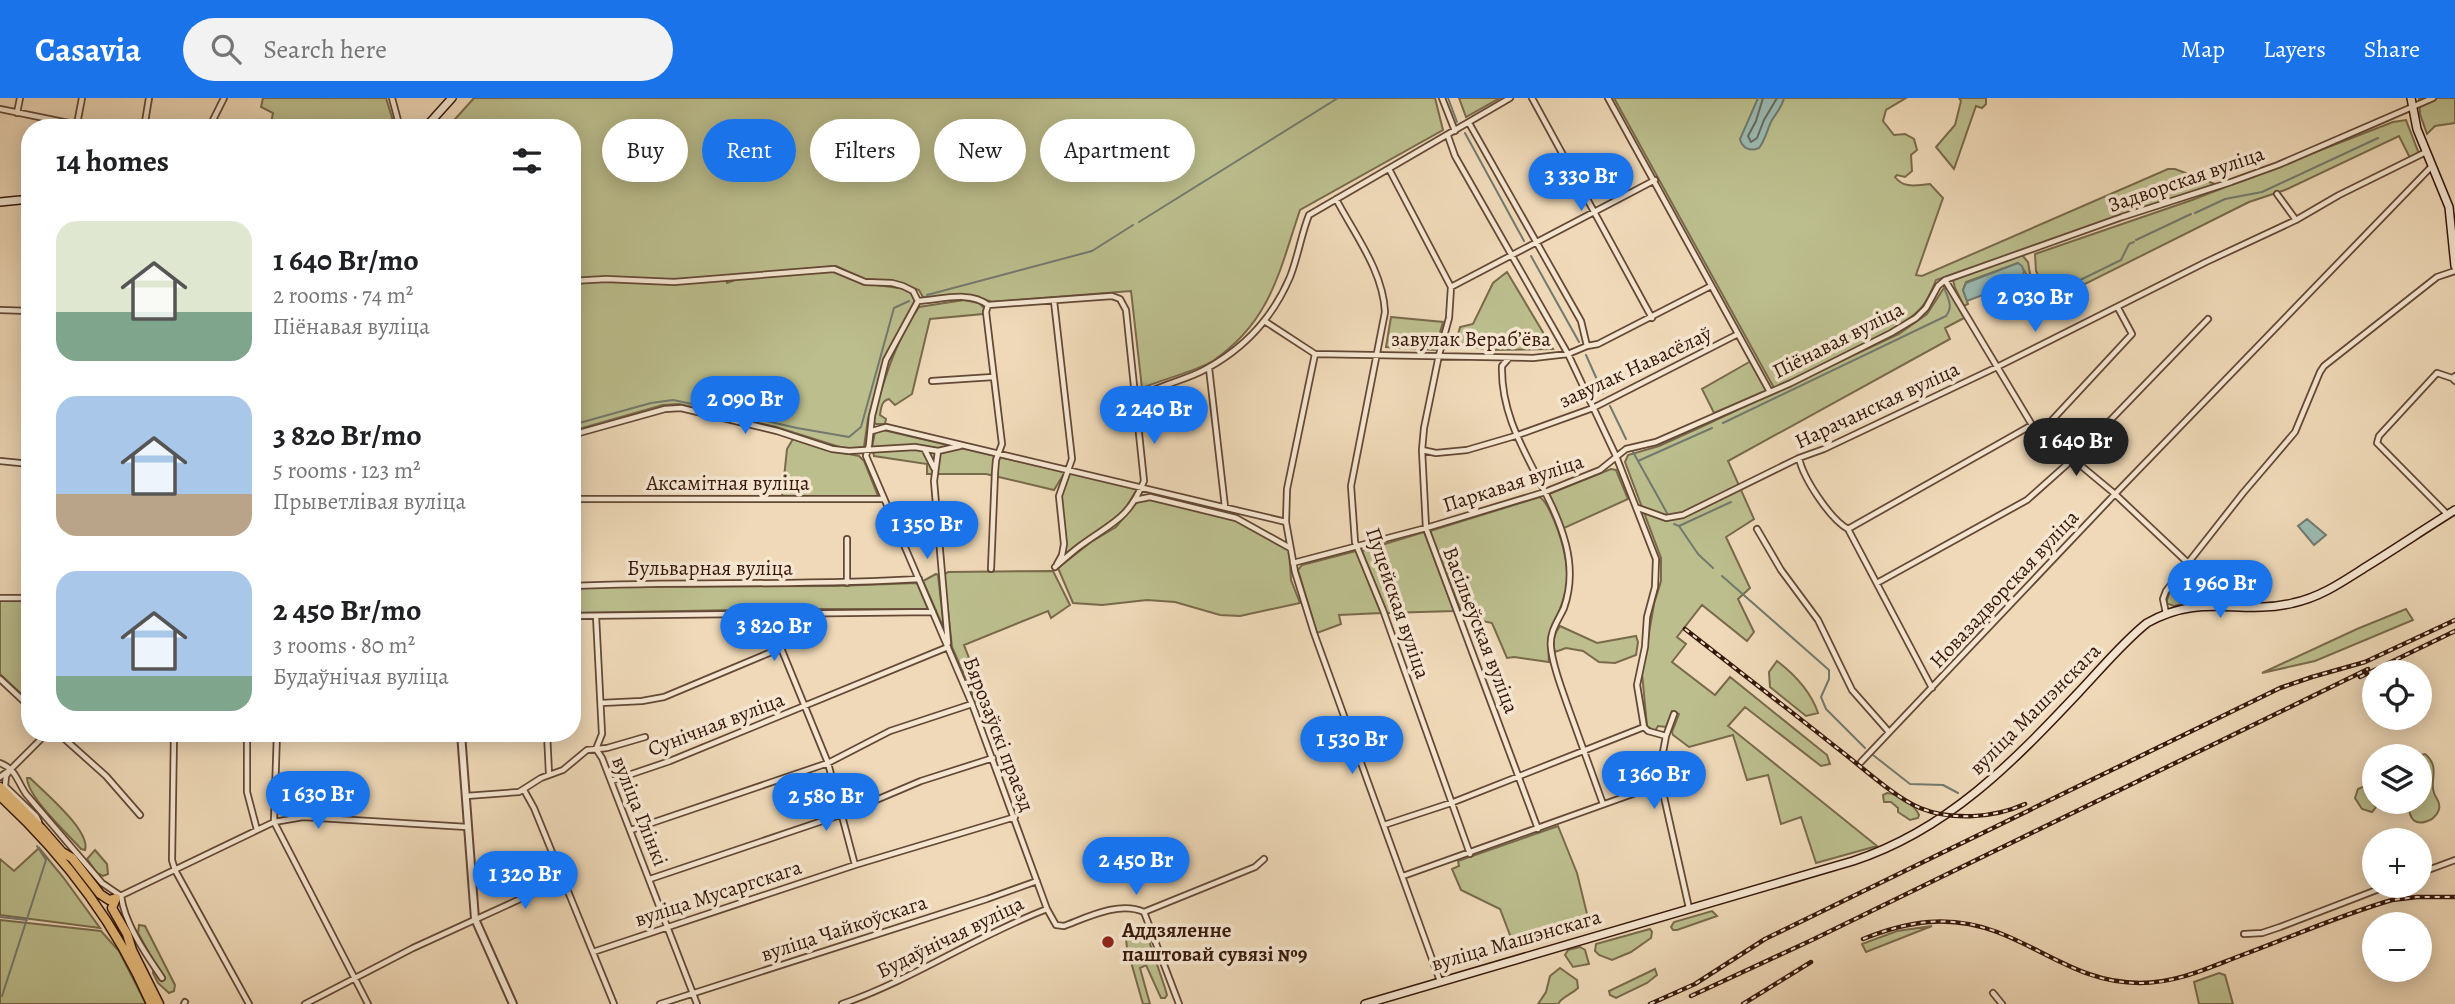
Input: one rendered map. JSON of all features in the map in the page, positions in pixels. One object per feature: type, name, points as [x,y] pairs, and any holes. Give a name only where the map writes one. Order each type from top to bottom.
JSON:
[{"type":"main road","points":[[433,119],[452,98]]},
{"type":"main road","points":[[2412,102],[2417,129],[2449,207],[2455,268]]},
{"type":"main road","points":[[0,202],[21,200]]},
{"type":"main road","name":"вуліца Машэнскага","points":[[1365,1004],[1873,854],[1929,827],[2002,770],[2137,631],[2166,613],[2202,605],[2271,607],[2310,599],[2336,586],[2451,512]]},
{"type":"main road","points":[[0,788],[45,832],[97,896],[132,950],[159,1004]]},
{"type":"main road","points":[[0,796],[53,851],[98,909],[119,941],[151,1004]]},
{"type":"main road","points":[[62,852],[72,858],[105,899],[118,897]]},
{"type":"main road","points":[[118,897],[112,908],[127,934],[132,950]]},
{"type":"street","points":[[17,113],[20,98]]},
{"type":"street","points":[[78,119],[82,98]]},
{"type":"street","points":[[146,119],[149,98]]},
{"type":"street","points":[[214,119],[224,98]]},
{"type":"street","points":[[391,98],[397,119]]},
{"type":"street","points":[[1442,98],[1455,131]]},
{"type":"street","points":[[1136,401],[1144,394],[1209,368],[1266,322],[1290,276],[1309,215],[1510,98]]},
{"type":"street","points":[[1532,98],[1652,318]]},
{"type":"street","points":[[1608,98],[1770,392]]},
{"type":"street","name":"Задворская вуліца","points":[[1945,280],[2122,217],[2238,180],[2278,165],[2412,102],[2433,98]]},
{"type":"street","points":[[0,109],[50,119]]},
{"type":"street","points":[[1469,123],[1581,321],[1587,346]]},
{"type":"street","points":[[1448,135],[1455,156],[1567,354],[1638,508],[1656,559],[1655,587],[1647,617],[1645,648],[1637,685],[1644,727],[1648,731],[1666,736]]},
{"type":"street","name":"Нарачанская вуліца","points":[[1638,508],[1666,518],[1682,515],[1997,367],[2427,152]]},
{"type":"street","name":"Новазадворская вуліца","points":[[1861,762],[2432,166]]},
{"type":"street","points":[[1389,169],[1451,287],[1655,180]]},
{"type":"street","points":[[2277,194],[2295,220]]},
{"type":"street","name":"Пуцейская вуліца","points":[[1336,199],[1377,275],[1384,294],[1385,313],[1351,486],[1357,547],[1383,610],[1470,854]]},
{"type":"street","points":[[2166,613],[2162,599],[2187,562],[2295,432],[2324,366],[2437,277],[2455,268]]},
{"type":"street","points":[[581,280],[674,282],[834,269],[865,282],[903,286],[914,291],[918,301]]},
{"type":"street","points":[[1945,280],[2032,425],[2115,494],[2187,562]]},
{"type":"street","name":"Піёнавая вуліца","points":[[1770,392],[1844,358],[1916,318],[1945,280]]},
{"type":"street","name":"завулак Верабʼёва","points":[[1315,354],[1509,358],[1567,354],[1598,344],[1712,286]]},
{"type":"street","name":"Васільеўская вуліца","points":[[1451,287],[1450,318],[1438,355],[1424,429],[1422,450],[1426,528],[1538,829]]},
{"type":"street","points":[[918,301],[964,297],[977,298],[988,305],[1112,296],[1120,299],[1126,310],[1143,472],[1141,488],[1120,519],[1055,567],[1062,555],[1064,544],[1059,496],[1072,459],[1054,301]]},
{"type":"street","points":[[581,616],[933,612],[866,456],[872,416],[886,360],[918,301]]},
{"type":"street","points":[[988,305],[986,312],[1002,444],[995,472],[991,569]]},
{"type":"street","points":[[2041,432],[2132,334],[2118,308]]},
{"type":"street","points":[[0,310],[21,311]]},
{"type":"street","points":[[1877,583],[2027,500],[2073,459],[2208,319]]},
{"type":"street","points":[[1266,322],[1315,354],[1287,489],[1286,522],[1293,564],[1308,615],[1440,981]]},
{"type":"street","name":"завулак Навасёлаў","points":[[1422,450],[1437,453],[1467,450],[1593,408],[1738,334]]},
{"type":"street","points":[[1509,358],[1503,362],[1502,372],[1505,406],[1515,436],[1545,492],[1563,536],[1569,565],[1570,586],[1550,637],[1551,649],[1603,804]]},
{"type":"street","points":[[1209,368],[1225,507]]},
{"type":"street","points":[[2451,512],[2377,443],[2379,436],[2437,373],[2454,378]]},
{"type":"street","points":[[932,381],[993,377]]},
{"type":"street","points":[[1135,389],[1144,394]]},
{"type":"street","name":"Паркавая вуліца","points":[[1293,564],[1545,492],[1601,470],[1626,450],[1656,442],[1770,392]]},
{"type":"street","points":[[581,433],[681,408],[777,430],[832,449],[915,447],[938,451],[962,446]]},
{"type":"street","points":[[1847,529],[2032,425]]},
{"type":"street","points":[[871,431],[886,427],[1286,522]]},
{"type":"street","points":[[925,450],[935,469]]},
{"type":"street","points":[[938,451],[934,481],[948,647]]},
{"type":"street","points":[[1799,458],[1801,468],[1820,498],[1839,524],[1847,529],[1932,688]]},
{"type":"street","points":[[0,461],[21,463]]},
{"type":"street","points":[[1134,501],[1150,497],[1236,518],[1291,548]]},
{"type":"street","name":"Аксамітная вуліца","points":[[581,499],[883,499]]},
{"type":"street","points":[[1757,529],[1781,570],[1818,620],[1852,690],[1889,732]]},
{"type":"street","points":[[847,539],[847,583]]},
{"type":"street","name":"Бульварная вуліца","points":[[581,586],[674,582],[778,585],[919,579]]},
{"type":"street","points":[[0,598],[21,598]]},
{"type":"street","name":"Бярозаўскі праезд","points":[[933,612],[993,758],[1047,909]]},
{"type":"street","points":[[783,613],[781,648],[828,762],[855,865]]},
{"type":"street","points":[[596,616],[602,734],[596,749]]},
{"type":"street","name":"Сунічная вуліца","points":[[611,781],[670,761],[948,647]]},
{"type":"street","points":[[601,703],[664,697],[781,648]]},
{"type":"street","points":[[0,679],[21,699]]},
{"type":"street","points":[[631,830],[828,762],[890,732],[972,704]]},
{"type":"street","points":[[1674,715],[1666,736],[1661,763],[1664,797],[1689,908]]},
{"type":"street","points":[[1384,825],[1451,803],[1644,727]]},
{"type":"street","name":"Сунічная вуліца","points":[[466,796],[515,793],[549,774],[564,769],[587,750],[607,748],[645,737]]},
{"type":"street","points":[[0,777],[38,742]]},
{"type":"street","points":[[68,742],[106,776],[140,814]]},
{"type":"street","points":[[174,742],[172,860],[249,1004]]},
{"type":"street","points":[[247,742],[247,792],[257,830]]},
{"type":"street","points":[[277,742],[274,822],[368,1004]]},
{"type":"street","points":[[462,742],[475,919],[513,1004]]},
{"type":"street","points":[[547,742],[549,774]]},
{"type":"street","name":"вуліца Глінкі","points":[[596,749],[631,830],[697,1004]]},
{"type":"street","points":[[650,879],[843,814],[921,781],[993,758]]},
{"type":"street","points":[[0,763],[11,769],[26,794],[102,883],[118,897],[138,941],[162,978]]},
{"type":"street","points":[[11,769],[6,776],[5,786],[36,816],[45,832]]},
{"type":"street","points":[[524,790],[530,797],[614,1004]]},
{"type":"street","points":[[1403,876],[1641,791]]},
{"type":"street","points":[[118,897],[274,822],[303,817],[467,827]]},
{"type":"street","name":"вуліца Мусаргскага","points":[[593,953],[855,865],[1015,817]]},
{"type":"street","points":[[1179,1004],[1144,912],[1255,867],[1264,859]]},
{"type":"street","points":[[2432,869],[2455,860]]},
{"type":"street","points":[[305,1004],[475,919],[564,879]]},
{"type":"street","name":"вуліца Чайкоўскага","points":[[660,1004],[1037,881]]},
{"type":"street","points":[[2244,934],[2262,933],[2362,896]]},
{"type":"street","name":"Будаўнічая вуліца","points":[[842,1004],[896,984],[1014,921],[1047,909],[1059,926],[1112,909],[1128,908],[1144,912]]},
{"type":"street","points":[[1993,993],[2002,1004]]},
{"type":"green space","points":[[263,98],[386,98],[392,119],[272,119],[273,113],[261,107]]},
{"type":"green space","points":[[474,98],[1435,98],[1443,130],[1300,210],[1270,294],[1248,329],[1233,346],[1213,361],[1142,388],[1131,291],[992,302],[967,296],[924,299],[919,290],[893,281],[864,279],[836,266],[726,276],[727,283],[741,278],[833,271],[862,283],[906,289],[912,294],[915,302],[884,362],[868,419],[864,447],[846,449],[776,427],[679,404],[663,405],[581,428],[581,282],[678,284],[679,279],[581,279],[581,119],[455,119]]},
{"type":"green space","points":[[1459,98],[1500,98],[1466,117]]},
{"type":"green space","points":[[1614,98],[1906,98],[1886,110],[1883,121],[1894,135],[1905,134],[1914,139],[1917,150],[1911,155],[1912,171],[1905,177],[1895,177],[1907,185],[1930,184],[1943,198],[1916,275],[1922,276],[2168,169],[2175,169],[2215,184],[1936,280],[1928,298],[1909,319],[1852,352],[1774,388]]},
{"type":"green space","points":[[1959,98],[1986,98],[1986,104],[1982,108],[1976,106],[1954,169],[1936,147],[1955,125],[1961,101]]},
{"type":"green space","points":[[2419,98],[2455,98],[2455,123],[2435,126],[2427,134],[2420,114]]},
{"type":"green space","points":[[2406,120],[2419,154],[2410,158],[2399,136],[2285,190],[2249,202],[2065,294],[2060,286],[2047,293],[2036,271],[2035,254],[2192,200],[2393,122]]},
{"type":"green space","points":[[2022,255],[2028,262],[2031,279],[2018,263],[1966,282],[1963,290],[1968,304],[1964,306],[1953,280]]},
{"type":"green space","points":[[1507,272],[1553,349],[1487,350],[1456,342],[1460,327],[1473,324],[1493,283]]},
{"type":"green space","points":[[1944,288],[1948,289],[1964,318],[1945,328],[1950,339],[1728,461],[1754,519],[1726,537],[1750,588],[1738,599],[1754,632],[1747,641],[1702,605],[1677,637],[1686,644],[1672,662],[1715,695],[1730,677],[1827,755],[1830,764],[1821,766],[1745,707],[1728,726],[1877,846],[1816,863],[1801,817],[1781,824],[1768,775],[1747,780],[1733,735],[1689,747],[1673,735],[1679,714],[1672,711],[1666,727],[1658,726],[1655,731],[1647,726],[1642,673],[1654,604],[1661,581],[1661,558],[1625,462],[1628,455],[1659,446],[1899,334],[1927,314]]},
{"type":"green space","points":[[964,300],[979,303],[984,308],[983,314],[930,319],[912,394],[895,405],[889,399],[884,402],[880,415],[886,419],[885,424],[876,424],[873,421],[874,415],[892,359],[919,307]]},
{"type":"green space","points":[[1391,317],[1443,322],[1435,350],[1386,347]]},
{"type":"green space","points":[[1751,361],[1767,390],[1714,413],[1702,389]]},
{"type":"green space","points":[[883,430],[1065,472],[1054,490],[986,474],[927,474],[927,464],[874,456],[872,447],[875,432]]},
{"type":"green space","points":[[793,439],[823,449],[859,456],[864,461],[878,496],[782,497],[787,449]]},
{"type":"green space","points":[[1611,469],[1616,470],[1628,499],[1562,529],[1549,494]]},
{"type":"green space","points":[[1070,473],[1137,489],[1124,511],[1065,554],[1061,494]]},
{"type":"green space","points":[[1540,497],[1548,506],[1556,525],[1567,573],[1566,589],[1551,633],[1549,662],[1507,658],[1492,623],[1469,618],[1467,610],[1461,611],[1430,531]]},
{"type":"green space","points":[[1144,500],[1237,519],[1289,550],[1291,580],[1300,603],[1240,616],[1220,615],[1175,602],[1147,600],[1102,605],[1073,603],[1058,568],[1091,542],[1116,527],[1136,503]]},
{"type":"green space","points":[[1424,532],[1454,611],[1387,613],[1362,551]]},
{"type":"green space","points":[[1356,551],[1381,613],[1339,615],[1341,624],[1317,633],[1298,570],[1302,565]]},
{"type":"green space","points":[[1053,571],[1070,605],[1051,618],[1048,611],[964,645],[986,702],[978,703],[952,647],[944,575],[948,572]]},
{"type":"green space","points":[[938,575],[944,629],[923,581]]},
{"type":"green space","points":[[917,583],[928,609],[581,613],[581,587]]},
{"type":"green space","points":[[2176,586],[2185,593],[2210,595],[2174,606],[2166,603]]},
{"type":"green space","points":[[21,600],[21,694],[0,674],[0,601]]},
{"type":"green space","points":[[2406,609],[2413,620],[2315,661],[2262,673],[2357,629]]},
{"type":"green space","points":[[1560,626],[1597,643],[1636,636],[1636,655],[1615,663],[1599,662],[1583,651],[1566,648],[1555,652],[1554,639]]},
{"type":"green space","points":[[1777,661],[1801,684],[1818,713],[1806,716],[1770,687],[1769,672]]},
{"type":"green space","points":[[2432,764],[2433,788],[2439,802],[2437,814],[2421,823],[2410,814],[2432,814]]},
{"type":"green space","points":[[27,778],[45,792],[74,823],[85,842],[85,850],[81,849],[41,805]]},
{"type":"green space","points":[[2362,787],[2362,809],[2355,798],[2358,789]]},
{"type":"green space","points":[[1887,793],[1910,803],[1917,811],[1918,818],[1910,820],[1898,812],[1898,808],[1891,802],[1884,802],[1883,795]]},
{"type":"green space","points":[[1558,826],[1577,873],[1590,926],[1515,948],[1500,909],[1461,890],[1452,869],[1459,866],[1458,861]]},
{"type":"green space","points":[[39,848],[100,928],[0,915],[0,859],[14,871]]},
{"type":"green space","points":[[95,850],[107,864],[108,874],[103,876],[97,873],[87,859]]},
{"type":"green space","points":[[1712,911],[1717,916],[1677,930],[1671,927],[1674,922]]},
{"type":"green space","points":[[0,920],[101,931],[119,951],[146,1004],[0,1004]]},
{"type":"green space","points":[[139,925],[145,926],[175,985],[174,991],[169,993],[158,983],[153,973],[154,962],[138,933]]},
{"type":"green space","points":[[1932,926],[1866,952],[1862,944],[1897,931]]},
{"type":"green space","points":[[1650,929],[1651,938],[1631,952],[1612,960],[1595,951],[1596,944]]},
{"type":"green space","points":[[1131,935],[1148,938],[1167,995],[1165,998],[1161,998],[1146,965],[1140,968],[1150,1004],[1143,1004],[1127,948],[1126,939]]},
{"type":"green space","points":[[1580,947],[1585,950],[1589,964],[1573,967],[1565,955],[1568,950]]},
{"type":"green space","points":[[1560,968],[1577,980],[1578,988],[1558,1004],[1538,1004],[1546,992],[1550,976]]},
{"type":"green space","points":[[1655,969],[1657,975],[1647,983],[1616,998],[1610,995],[1609,991]]},
{"type":"green space","points":[[2219,973],[2225,975],[2233,1004],[2199,1004],[2194,982]]},
{"type":"water","points":[[1758,98],[1784,98],[1759,148],[1750,149],[1743,145],[1740,139]]},
{"type":"water","points":[[2018,263],[2024,272],[2020,281],[1967,301],[1963,290],[1966,283]]},
{"type":"water","points":[[2307,519],[2326,535],[2314,545],[2298,526]]},
{"type":"waterway","points":[[1139,222],[1338,98]]},
{"type":"waterway","points":[[1448,98],[1457,122]]},
{"type":"waterway","points":[[1465,133],[1524,241]]},
{"type":"waterway","points":[[2195,213],[2225,199],[2262,192],[2378,138]]},
{"type":"waterway","points":[[2136,240],[2191,214]]},
{"type":"waterway","points":[[927,295],[1092,251],[1133,225]]},
{"type":"waterway","points":[[2072,284],[2121,260],[2129,244],[2134,242]]},
{"type":"waterway","points":[[1531,256],[1579,342]]},
{"type":"waterway","points":[[1723,423],[1946,316],[1950,306],[1945,290]]},
{"type":"waterway","points":[[706,407],[849,437],[861,427],[894,308],[909,301]]},
{"type":"waterway","points":[[1586,355],[1603,393]]},
{"type":"waterway","points":[[581,422],[651,403],[673,400],[702,406]]},
{"type":"waterway","points":[[1610,406],[1626,439]]},
{"type":"waterway","points":[[1638,461],[1712,428]]},
{"type":"waterway","points":[[1633,452],[1667,513]]},
{"type":"waterway","points":[[1679,526],[1731,502]]},
{"type":"waterway","points":[[1674,524],[1679,526],[1698,554],[1713,568]]},
{"type":"waterway","points":[[1722,576],[1829,670],[1829,679],[1821,697],[1826,709],[1865,748]]},
{"type":"waterway","points":[[1873,755],[1910,784],[1943,785],[1958,793]]},
{"type":"waterway","points":[[2,996],[46,860],[37,846]]},
{"type":"waterway","points":[[0,917],[27,920]]},
{"type":"railway","points":[[1650,1004],[1695,984],[1765,939],[2280,688],[2365,662],[2455,620]]},
{"type":"railway","points":[[1685,629],[1878,781],[1910,803],[1932,812],[1959,816],[1987,815],[2025,804]]},
{"type":"railway","points":[[2360,677],[2455,631]]},
{"type":"railway","points":[[1691,996],[1812,940],[2362,672]]},
{"type":"railway","points":[[1863,939],[1913,924],[1962,923],[1997,932],[2083,972],[2120,982],[2140,983],[2178,978],[2392,900],[2455,897]]},
{"type":"railway","points":[[1743,1004],[1811,962]]},
{"type":"place","name":"Аддзяленне паштовай сувязі №9","points":[[1108,942]]}]
